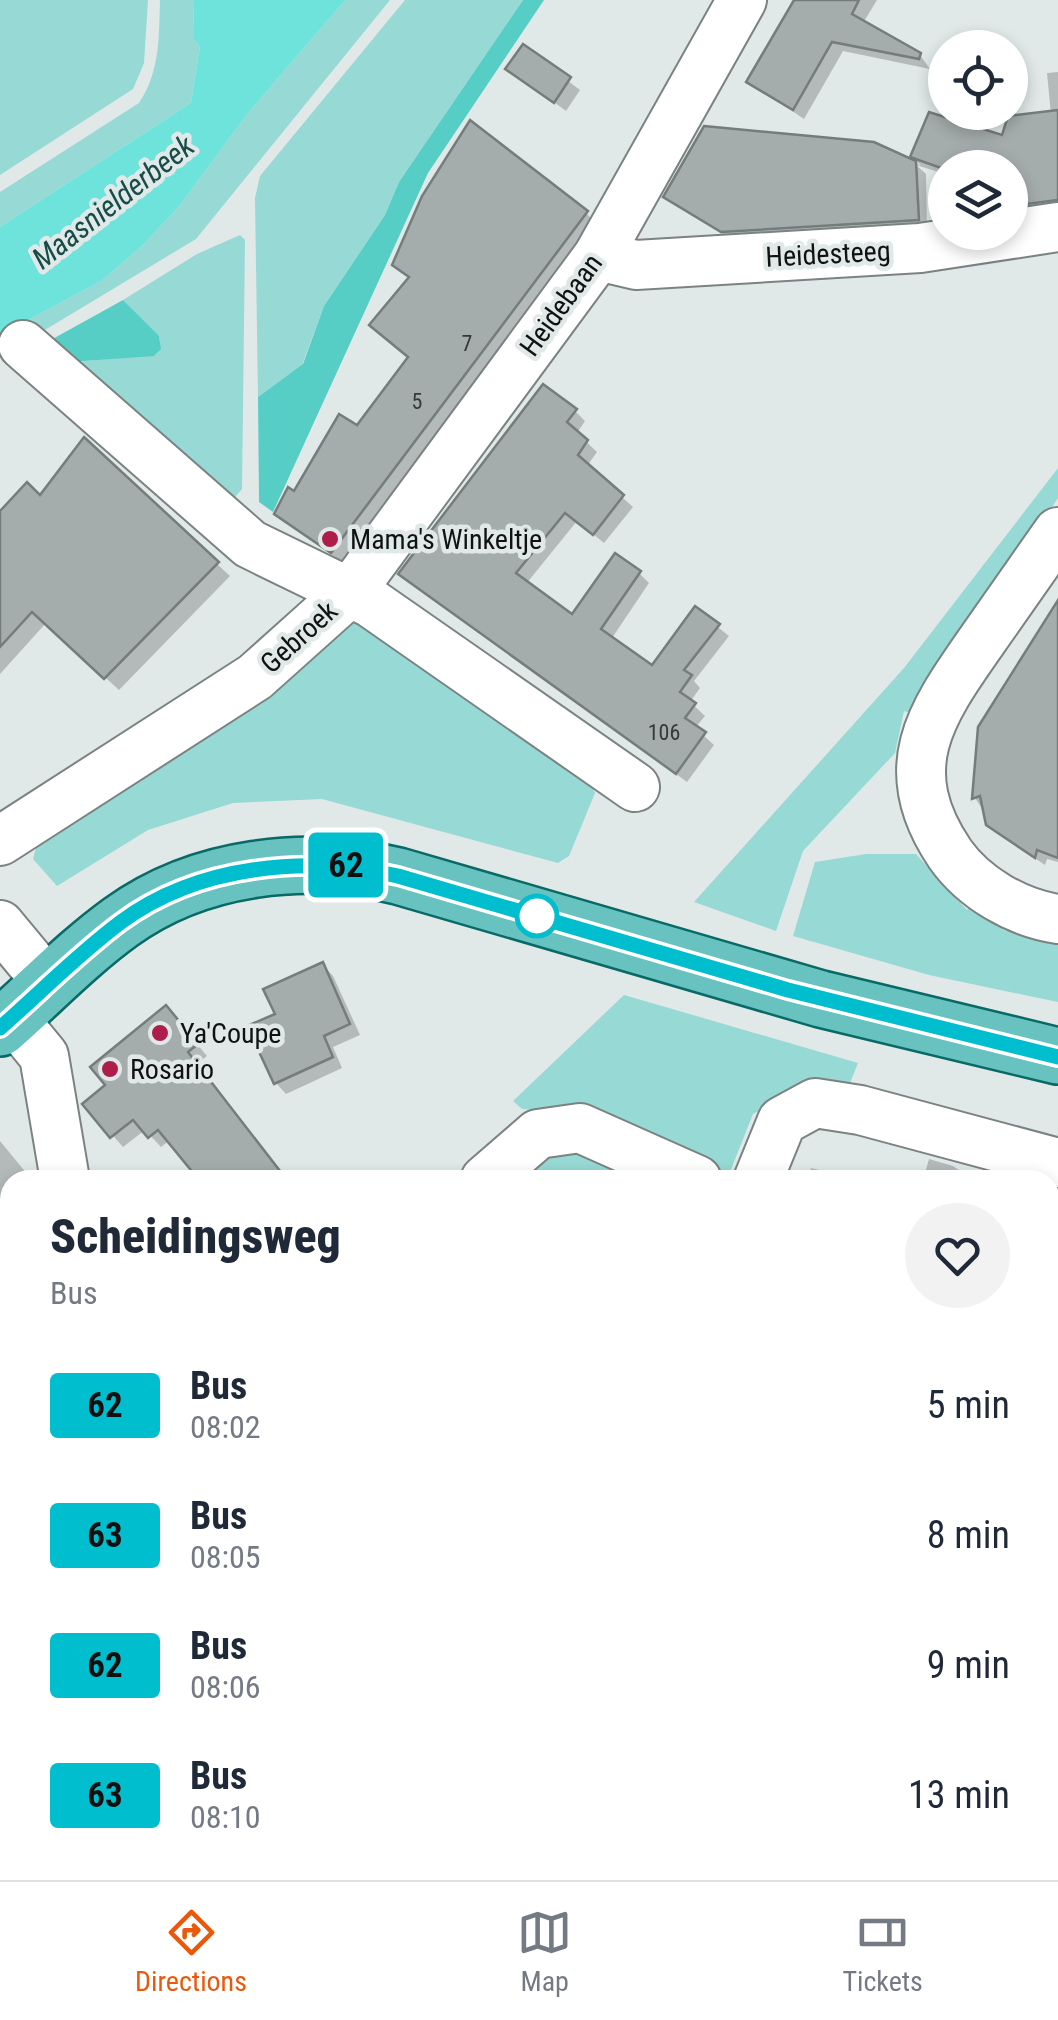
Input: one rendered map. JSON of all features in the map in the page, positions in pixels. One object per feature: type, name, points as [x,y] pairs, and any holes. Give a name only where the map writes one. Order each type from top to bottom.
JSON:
[{"type":"main road","points":[[20,1010],[122,921],[206,880],[306,863],[349,865],[382,872],[656,954],[1058,1056]]},
{"type":"street","name":"Heidebaan","points":[[351,592],[598,256],[742,0]]},
{"type":"street","name":"Heidesteeg","points":[[598,256],[636,265],[901,249],[1058,227]]},
{"type":"street","name":"Gebroek","points":[[0,841],[254,677],[351,592],[319,581],[250,544],[23,345]]},
{"type":"street","points":[[1058,532],[934,709],[921,755],[925,799],[942,841],[963,872],[1027,914],[1058,919]]},
{"type":"street","points":[[351,592],[635,787]]},
{"type":"street","points":[[0,925],[20,1010],[44,1056],[63,1170]]},
{"type":"street","points":[[762,1170],[782,1121],[815,1103],[860,1110],[1058,1163]]},
{"type":"street","points":[[497,1170],[538,1134],[580,1128],[674,1170]]},
{"type":"shaded area","points":[[0,0],[148,0],[144,63],[133,89],[0,175]]},
{"type":"shaded area","points":[[160,0],[194,0],[193,39],[200,46],[191,103],[0,227],[0,192],[139,103],[155,67]]},
{"type":"shaded area","points":[[345,0],[390,0],[196,239],[0,357],[0,335],[101,281],[143,245],[180,205],[248,113]]},
{"type":"shaded area","points":[[405,0],[523,0],[399,182],[385,215],[324,306],[302,365],[258,397],[255,198],[260,176]]},
{"type":"shaded area","points":[[523,0],[544,0],[428,173],[273,512],[259,502],[258,397],[303,364],[324,306],[385,215],[399,182]]},
{"type":"shaded area","points":[[240,235],[245,240],[242,489],[230,503],[56,364],[157,354],[160,339],[123,300],[197,254]]},
{"type":"shaded area","points":[[123,300],[159,336],[161,349],[154,356],[56,363],[40,346]]},
{"type":"shaded area","points":[[1058,468],[1058,498],[914,714],[904,711],[895,753],[803,851],[776,931],[694,902],[904,668]]},
{"type":"shaded area","points":[[344,621],[374,626],[586,775],[595,793],[569,856],[558,863],[322,799],[233,803],[148,830],[57,886],[33,859],[38,840],[232,721]]},
{"type":"shaded area","points":[[866,854],[916,854],[967,910],[974,902],[1006,919],[1003,930],[1058,938],[1058,1002],[929,975],[793,936],[815,862]]},
{"type":"shaded area","points":[[624,995],[858,1063],[850,1083],[802,1086],[753,1114],[731,1170],[713,1170],[589,1113],[522,1109],[513,1101]]},
{"type":"shaded area","points":[[586,1151],[623,1170],[508,1170],[522,1156]]},
{"type":"water","name":"Maasnielderbeek","points":[[194,0],[345,0],[248,113],[180,205],[143,245],[101,281],[0,335],[0,227],[191,103],[200,46],[193,39]]},
{"type":"building","points":[[794,0],[859,0],[852,14],[921,53],[919,59],[832,42],[793,110],[746,82]]},
{"type":"building","points":[[523,44],[571,77],[554,103],[505,69]]},
{"type":"building","points":[[1058,110],[1058,200],[1028,204],[1028,150],[928,150],[928,163],[910,157],[928,114],[928,130],[986,130],[1002,135],[1004,130],[1028,130],[1028,114]]},
{"type":"building","points":[[470,120],[588,211],[331,553],[274,514],[288,487],[294,491],[339,414],[357,425],[408,357],[369,325],[409,277],[392,265],[422,196]]},
{"type":"building","points":[[704,126],[874,142],[916,161],[919,220],[721,232],[663,197]]},
{"type":"building","points":[[543,384],[577,409],[567,422],[588,440],[578,455],[624,495],[593,535],[565,513],[516,573],[572,614],[615,553],[641,571],[601,629],[652,665],[695,606],[720,624],[684,670],[692,675],[680,692],[696,703],[685,718],[706,732],[676,774],[398,574]]},
{"type":"building","points":[[84,437],[219,562],[104,679],[32,612],[0,647],[0,511],[27,482],[40,495]]},
{"type":"building","points":[[1058,600],[1058,858],[1037,850],[1035,858],[986,825],[980,796],[972,799],[978,727]]},
{"type":"building","points":[[323,962],[350,1024],[324,1036],[333,1057],[274,1084],[247,1026],[275,1014],[263,989]]},
{"type":"building","points":[[166,1005],[198,1044],[188,1052],[279,1170],[191,1170],[158,1130],[148,1138],[133,1120],[110,1138],[82,1104],[105,1085],[90,1067]]},
{"type":"bus line","name":"62","points":[[0,1028],[122,921],[206,880],[306,863],[349,865],[398,876],[656,954],[1058,1057]]},
{"type":"place","name":"Mama's Winkeltje","points":[[330,539]]},
{"type":"place","name":"Ya'Coupe","points":[[160,1033]]},
{"type":"place","name":"Rosario","points":[[110,1069]]}]
